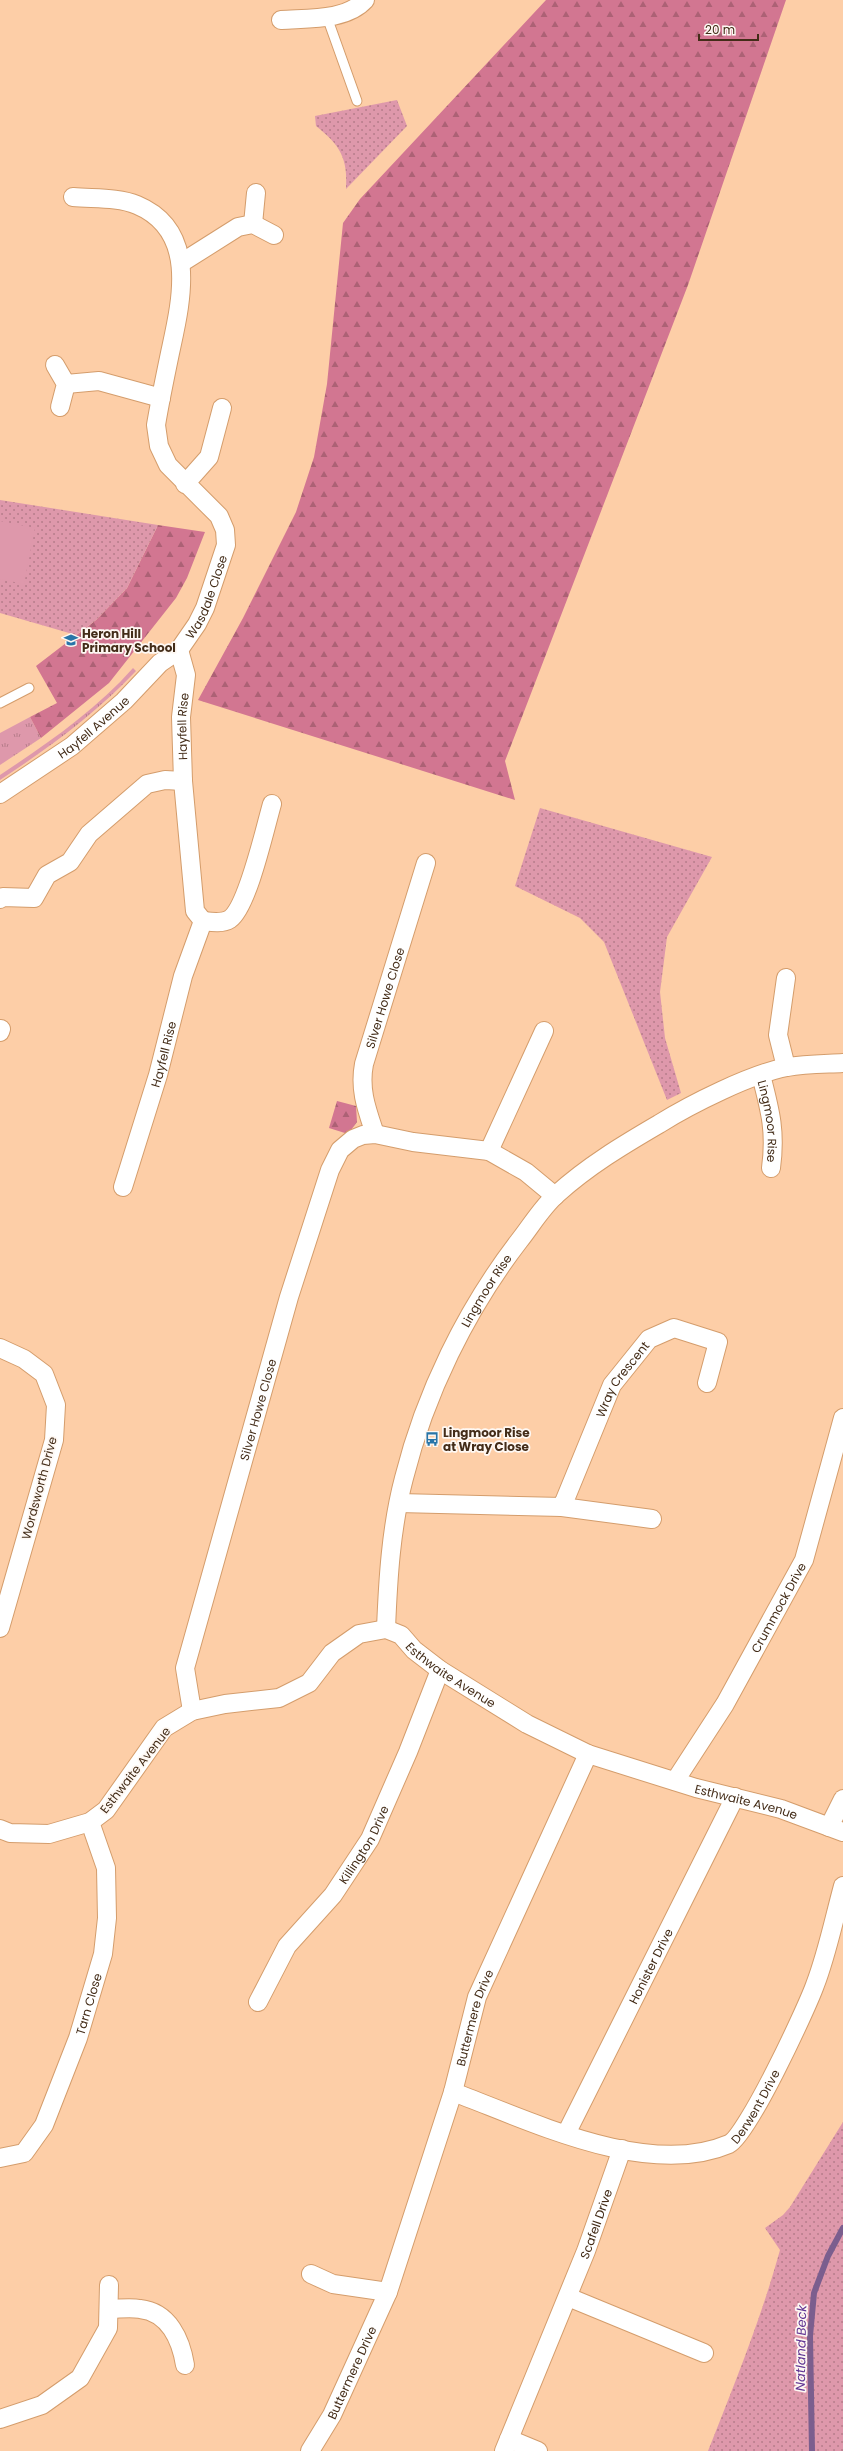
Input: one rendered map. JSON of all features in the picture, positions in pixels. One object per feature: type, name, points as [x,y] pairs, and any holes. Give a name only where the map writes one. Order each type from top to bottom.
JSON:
[{"type":"street","points":[[280,20],[327,17],[358,9],[365,0]]},
{"type":"street","points":[[253,224],[256,194]]},
{"type":"street","name":"Wasdale Close","points":[[73,198],[104,199],[136,205],[156,218],[172,235],[181,262],[181,299],[156,425],[159,446],[168,465],[185,484],[219,516],[226,530],[226,545],[205,608],[197,624],[180,650]]},
{"type":"street","points":[[181,262],[226,232],[253,224],[264,227],[274,235]]},
{"type":"street","points":[[55,365],[66,384],[60,407]]},
{"type":"street","points":[[66,384],[99,381],[161,398]]},
{"type":"street","points":[[185,484],[209,457],[222,408]]},
{"type":"street","name":"Hayfell Rise","points":[[123,1187],[158,1075],[183,976],[203,921],[195,911],[183,781],[181,717],[186,675],[180,650]]},
{"type":"street","name":"Hayfell Avenue","points":[[0,794],[72,746],[124,701],[160,663],[180,650]]},
{"type":"street","points":[[0,899],[3,897],[34,898],[47,875],[70,862],[89,834],[147,784],[165,780],[183,781]]},
{"type":"street","points":[[203,921],[215,923],[229,920],[238,910],[253,872],[272,804]]},
{"type":"street","name":"Silver Howe Close","points":[[375,1134],[364,1099],[361,1081],[363,1070],[426,863]]},
{"type":"street","points":[[786,978],[778,1035],[786,1067]]},
{"type":"street","points":[[489,1151],[544,1031]]},
{"type":"street","name":"Lingmoor Rise","points":[[386,1629],[390,1564],[399,1503],[417,1433],[436,1384],[455,1345],[502,1263],[555,1196],[602,1157],[678,1112],[761,1075],[786,1067],[843,1064]]},
{"type":"street","name":"Lingmoor Rise","points":[[761,1075],[772,1118],[774,1144],[771,1168]]},
{"type":"street","name":"Silver Howe Close","points":[[192,1711],[185,1668],[289,1297],[330,1170],[340,1150],[353,1139],[363,1135],[375,1134],[413,1142],[489,1151],[526,1172],[555,1196]]},
{"type":"street","name":"Wray Crescent","points":[[562,1507],[612,1385],[649,1339],[674,1328],[718,1342],[707,1384]]},
{"type":"street","name":"Wordsworth Drive","points":[[0,1348],[24,1359],[44,1374],[56,1406],[54,1440],[0,1628]]},
{"type":"street","name":"Crummock Drive","points":[[675,1781],[725,1704],[804,1560],[843,1418]]},
{"type":"street","points":[[399,1503],[562,1507],[652,1519]]},
{"type":"street","name":"Esthwaite Avenue","points":[[0,1829],[10,1833],[49,1834],[90,1822],[106,1810],[164,1728],[192,1711],[224,1704],[279,1698],[309,1683],[332,1654],[359,1634],[386,1629],[401,1635],[414,1650],[440,1670],[527,1724],[588,1754],[675,1781],[781,1809],[836,1830]]},
{"type":"street","name":"Killington Drive","points":[[258,2002],[287,1946],[333,1895],[370,1839],[408,1752],[440,1670]]},
{"type":"street","name":"Buttermere Drive","points":[[310,2451],[332,2415],[388,2292],[453,2092],[477,1997],[588,1754]]},
{"type":"street","name":"Honister Drive","points":[[566,2134],[735,1797]]},
{"type":"street","points":[[836,1830],[843,1799]]},
{"type":"street","name":"Tarn Close","points":[[0,2158],[24,2152],[44,2124],[78,2038],[103,1954],[107,1918],[106,1868],[90,1822]]},
{"type":"street","name":"Derwent Drive","points":[[453,2092],[566,2134],[622,2150],[663,2156],[694,2154],[731,2143],[760,2104],[815,1985],[843,1886]]},
{"type":"street","name":"Scafell Drive","points":[[538,2451],[506,2445],[568,2298],[622,2150]]},
{"type":"street","points":[[311,2274],[333,2284],[388,2292]]},
{"type":"street","points":[[0,2419],[42,2405],[80,2378],[108,2328],[110,2285]]},
{"type":"street","points":[[568,2298],[704,2353]]},
{"type":"street","points":[[109,2309],[141,2309],[158,2314],[172,2328],[182,2347],[185,2365]]},
{"type":"lane","points":[[327,17],[357,101]]},
{"type":"lane","points":[[0,703],[29,688]]},
{"type":"green space","points":[[546,0],[786,0],[688,285],[505,761],[515,800],[198,700],[243,618],[296,512],[314,457],[327,384],[343,223],[360,199]]},
{"type":"green space","points":[[397,100],[407,126],[346,189],[346,169],[344,160],[337,146],[316,126],[315,116]]},
{"type":"green space","points":[[0,500],[158,525],[127,588],[96,620],[76,635],[0,613]]},
{"type":"green space","points":[[0,521],[35,528],[24,584],[0,579]]},
{"type":"green space","points":[[158,525],[205,532],[187,578],[176,598],[109,683],[41,738],[30,717],[57,703],[36,666],[96,620],[127,588]]},
{"type":"green space","points":[[133,668],[136,671],[88,716],[54,743],[0,780],[0,775],[36,751],[87,712]]},
{"type":"green space","points":[[30,717],[41,738],[0,765],[0,733]]},
{"type":"green space","points":[[540,808],[712,857],[667,937],[660,992],[665,1038],[681,1093],[667,1100],[604,942],[580,918],[515,886]]},
{"type":"green space","points":[[337,1101],[356,1106],[357,1122],[348,1134],[329,1128]]},
{"type":"green space","points":[[843,2122],[843,2451],[708,2451],[756,2327],[780,2250],[765,2228],[783,2215],[790,2207]]},
{"type":"waterway","name":"Natland Beck","points":[[812,2451],[810,2336],[814,2293],[828,2256],[843,2228]]},
{"type":"place","name":"Heron Hill Primary School","points":[[71,640]]},
{"type":"place","name":"Lingmoor Rise at Wray Close","points":[[432,1439]]}]
